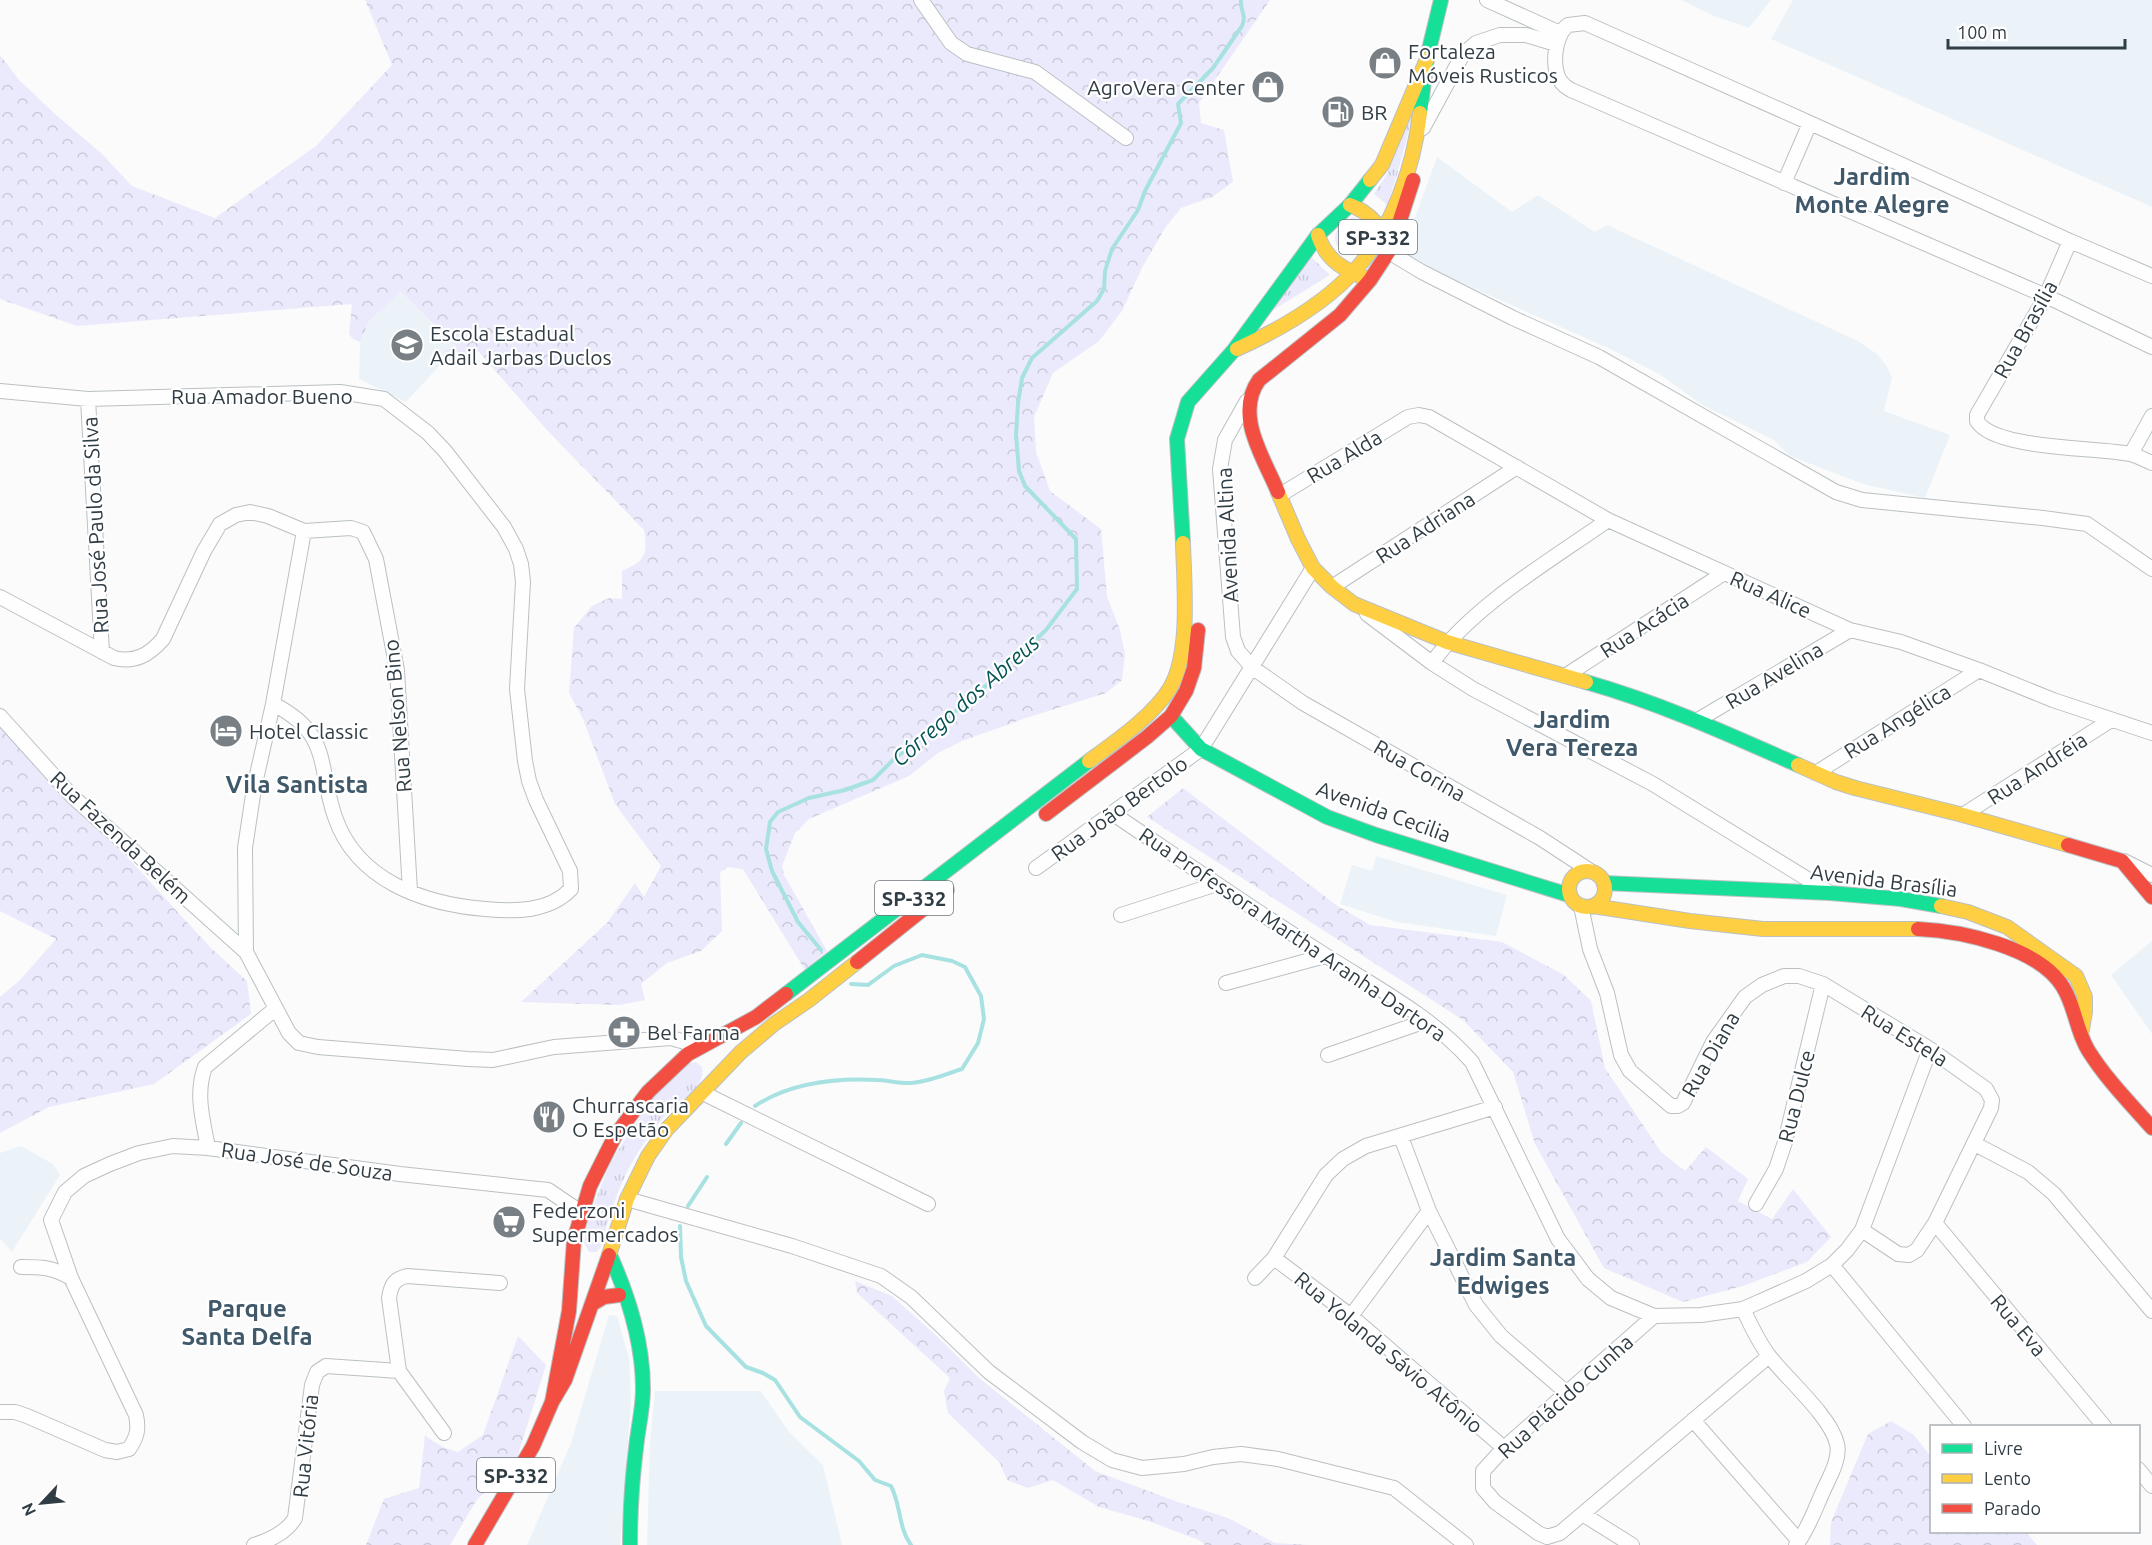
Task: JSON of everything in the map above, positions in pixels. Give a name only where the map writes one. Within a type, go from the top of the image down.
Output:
[{"type":"main road","name":"SP-332","points":[[1234,350],[1249,344],[1327,297],[1368,255],[1383,230],[1393,211],[1416,140],[1427,59],[1441,0]]},
{"type":"main road","name":"SP-332","points":[[552,1402],[568,1320],[574,1241],[582,1213],[595,1175],[607,1150],[625,1121],[659,1078],[706,1055],[1116,742],[1164,698],[1177,672],[1185,627],[1177,439],[1188,402],[1234,350],[1318,235],[1350,205],[1382,165],[1427,59]]},
{"type":"main road","points":[[1416,140],[1415,172],[1391,248],[1370,280],[1340,315],[1259,380],[1247,401],[1247,414],[1251,427],[1313,568],[1354,604],[1447,642],[1621,692],[1698,720],[1855,788],[1964,815],[2122,861],[2152,897]]},
{"type":"main road","points":[[1350,205],[1369,213],[1383,230],[1391,248]]},
{"type":"main road","points":[[1318,235],[1326,254],[1337,265],[1370,280]]},
{"type":"main road","name":"SP-332","points":[[1038,820],[1147,737],[1171,716],[1186,691],[1194,668],[1198,644],[1193,566],[1182,523]]},
{"type":"main road","name":"Avenida Cecilia","points":[[1171,716],[1202,749],[1327,817],[1376,835],[1569,895]]},
{"type":"main road","points":[[1589,870],[1601,877],[1604,883],[1602,899],[1587,906],[1576,904],[1569,895],[1568,889],[1576,873],[1589,870]]},
{"type":"main road","name":"SP-332","points":[[475,1545],[532,1446],[565,1380],[602,1278],[593,1258],[627,1199],[648,1156],[667,1129],[741,1052],[960,880]]},
{"type":"main road","name":"Avenida Brasília","points":[[1604,883],[1830,893],[1901,899],[1968,912],[2007,927],[2076,976],[2084,986],[2087,998],[2081,1037]]},
{"type":"main road","name":"Avenida Brasília","points":[[1587,906],[1707,924],[1788,930],[1891,927],[1949,931],[1979,937],[2007,947],[2032,960],[2058,980]]},
{"type":"main road","points":[[2065,966],[2058,980],[2081,1037],[2094,1059],[2152,1128]]},
{"type":"main road","points":[[706,1055],[714,1067],[715,1080]]},
{"type":"main road","points":[[574,1241],[623,1283],[640,1351],[643,1390],[630,1503],[630,1545]]},
{"type":"main road","points":[[593,1258],[602,1278],[620,1295],[632,1312]]},
{"type":"main road","points":[[592,1304],[604,1297],[620,1295]]},
{"type":"street","points":[[921,0],[951,43],[967,54],[1035,72],[1126,138]]},
{"type":"street","points":[[1487,0],[1558,39]]},
{"type":"street","points":[[2152,276],[1585,23],[1568,25],[1558,39],[1557,73],[1563,84],[1571,90],[2046,296],[2152,347]]},
{"type":"street","points":[[1416,140],[1463,54],[1476,43],[1500,35],[1558,39]]},
{"type":"street","points":[[1785,183],[1810,123]]},
{"type":"street","name":"Rua Brasília","points":[[2070,241],[2046,296],[1977,415],[1977,422],[1987,432],[2019,442],[2132,454]]},
{"type":"street","points":[[1391,248],[1397,257],[1422,272],[1513,318],[1599,357],[1836,492],[1862,500],[2087,524],[2152,569]]},
{"type":"street","name":"Rua Amador Bueno","points":[[0,391],[88,399],[340,392],[384,399],[409,417],[434,439],[504,527],[516,549],[523,582],[517,689],[525,761],[536,800],[570,871],[571,889],[552,904],[533,909],[502,911],[470,908],[410,891],[384,880],[362,862],[345,840],[336,818],[325,768],[308,728],[292,714],[273,704]]},
{"type":"street","name":"Rua José Paulo da Silva","points":[[88,399],[102,652]]},
{"type":"street","name":"Avenida Altina","points":[[1247,401],[1225,440],[1220,469],[1233,637],[1238,651],[1252,668]]},
{"type":"street","name":"Rua Alice","points":[[1408,417],[1419,415],[1429,417],[1608,520],[1850,630],[1900,642],[2152,733]]},
{"type":"street","points":[[2152,416],[2132,454],[2152,463]]},
{"type":"street","name":"Rua Alda","points":[[1280,495],[1408,417]]},
{"type":"street","name":"Rua Adriana","points":[[1332,587],[1517,467]]},
{"type":"street","points":[[0,597],[102,652],[125,660],[135,660],[155,648],[163,639],[204,551],[220,524],[236,515],[250,512],[268,516],[304,531],[273,704],[254,788],[245,848],[246,952],[289,1033],[299,1043],[343,1050],[493,1060],[554,1047],[671,1038],[685,1042],[706,1055]]},
{"type":"street","points":[[1432,663],[1447,642],[1502,595],[1608,520]]},
{"type":"street","name":"Rua Nelson Bino","points":[[304,531],[358,529],[363,532],[375,559],[397,670],[410,891]]},
{"type":"street","points":[[1202,749],[1313,568]]},
{"type":"street","name":"Rua Acácia","points":[[1564,676],[1724,573]]},
{"type":"street","points":[[1354,604],[1432,663],[1473,689],[1653,784],[1830,893]]},
{"type":"street","name":"Rua Avelina","points":[[1698,720],[1850,630]]},
{"type":"street","name":"Rua Corina","points":[[1252,668],[1303,703],[1540,838],[1589,870]]},
{"type":"street","name":"Rua Angélica","points":[[1816,773],[1979,670]]},
{"type":"street","name":"Rua Fazenda Belém","points":[[0,716],[72,796],[246,952]]},
{"type":"street","name":"Rua Andréia","points":[[1964,815],[2111,720]]},
{"type":"street","name":"Rua João Bertolo","points":[[1036,868],[1202,749]]},
{"type":"street","name":"Rua Professora Martha Aranha Dartora","points":[[1112,813],[1325,956],[1426,1020],[1454,1042],[1472,1062],[1558,1239],[1588,1279],[1611,1298],[1654,1316],[1701,1315],[1743,1309],[1797,1285],[1832,1265],[1862,1230],[1930,1049]]},
{"type":"street","points":[[2122,861],[2152,875]]},
{"type":"street","points":[[1121,915],[1217,884]]},
{"type":"street","name":"Rua Diana","points":[[1587,906],[1590,949],[1607,993],[1621,1055],[1630,1071],[1671,1106],[1683,1103],[1713,1042],[1745,997],[1762,985],[1785,976],[1799,976],[1823,984]]},
{"type":"street","points":[[1226,983],[1325,956]]},
{"type":"street","name":"Rua Estela","points":[[1823,984],[1930,1049],[1986,1089],[1992,1100],[1991,1108],[1975,1143]]},
{"type":"street","name":"Rua Dulce","points":[[1756,1204],[1776,1169],[1785,1142],[1823,984]]},
{"type":"street","points":[[208,1148],[199,1098],[205,1067],[275,1009]]},
{"type":"street","points":[[1328,1055],[1426,1020]]},
{"type":"street","points":[[703,1093],[928,1204]]},
{"type":"street","points":[[1255,1278],[1274,1258],[1326,1175],[1343,1160],[1366,1146],[1495,1107]]},
{"type":"street","points":[[1401,1137],[1429,1211],[1476,1305],[1502,1336],[1567,1393]]},
{"type":"street","points":[[1862,1230],[1898,1254],[1909,1255],[1917,1250],[1935,1223],[1975,1143],[2028,1172],[2054,1194],[2152,1311]]},
{"type":"street","name":"Rua José de Souza","points":[[71,1278],[51,1220],[65,1192],[84,1176],[110,1164],[139,1153],[165,1148],[208,1148],[399,1174],[548,1190],[582,1213]]},
{"type":"street","points":[[627,1199],[792,1246],[881,1276],[911,1297],[990,1372],[1082,1442],[1112,1460],[1142,1468],[1184,1464],[1213,1457],[1241,1454],[1289,1462],[1395,1488],[1466,1545]]},
{"type":"street","points":[[1351,1316],[1429,1211]]},
{"type":"street","name":"Rua Eva","points":[[1935,1223],[2103,1425]]},
{"type":"street","name":"Rua Yolanda Sávio Atônio","points":[[1274,1258],[1351,1316],[1504,1448]]},
{"type":"street","points":[[1832,1265],[1963,1425]]},
{"type":"street","points":[[0,1412],[15,1412],[27,1416],[105,1450],[117,1452],[129,1449],[139,1428],[136,1415],[71,1278],[57,1269],[21,1267]]},
{"type":"street","points":[[444,1433],[399,1371],[389,1298],[390,1287],[395,1281],[407,1276],[500,1283]]},
{"type":"street","points":[[1694,1420],[1797,1543],[1833,1468],[1837,1455],[1837,1444],[1830,1426],[1769,1356],[1743,1309]]},
{"type":"street","name":"Rua Plácido Cunha","points":[[1584,1515],[1560,1533],[1547,1537],[1495,1502],[1484,1488],[1483,1471],[1504,1448],[1654,1316]]},
{"type":"street","points":[[1632,1545],[1584,1515],[1769,1356]]},
{"type":"street","name":"Rua Vitória","points":[[254,1545],[274,1538],[296,1518],[312,1385],[317,1372],[326,1366],[399,1371]]},
{"type":"street","points":[[2140,1470],[2152,1486]]},
{"type":"shaded area","points":[[1681,0],[1771,0],[1749,28],[1714,16]]},
{"type":"shaded area","points":[[1793,0],[2152,0],[2152,207],[1771,39]]},
{"type":"shaded area","points":[[1437,157],[1512,212],[1538,195],[1595,232],[1607,225],[1860,342],[1877,354],[1886,365],[1892,378],[1884,411],[1950,435],[1925,498],[1863,484],[1790,456],[1774,440],[1704,406],[1659,374],[1608,348],[1401,256]]},
{"type":"shaded area","name":"Escola Estadual Adail Jarbas Duclos","points":[[401,292],[456,348],[406,402],[359,379],[360,342],[369,321]]},
{"type":"shaded area","points":[[1376,856],[1507,895],[1496,936],[1396,922],[1340,904],[1352,865],[1372,871]]},
{"type":"shaded area","points":[[2152,941],[2152,1034],[2111,975]]},
{"type":"shaded area","points":[[21,1146],[53,1164],[60,1175],[12,1252],[0,1239],[0,1153]]},
{"type":"shaded area","points":[[609,1315],[617,1316],[629,1358],[631,1401],[620,1545],[527,1545],[571,1443]]},
{"type":"shaded area","points":[[655,1391],[761,1391],[789,1432],[823,1465],[842,1545],[647,1545],[650,1443]]},
{"type":"green space","points":[[365,0],[1270,0],[1199,103],[1201,123],[1224,130],[1233,182],[1212,197],[1181,208],[1165,228],[1143,266],[1122,311],[1099,341],[1053,373],[1034,417],[1036,452],[1050,491],[1101,529],[1107,597],[1120,630],[1125,654],[1122,680],[1106,693],[962,741],[938,753],[909,776],[809,819],[795,833],[782,866],[784,875],[827,951],[805,970],[743,869],[728,867],[720,872],[722,931],[701,951],[667,963],[641,984],[645,1000],[620,1005],[521,1002],[607,923],[635,883],[644,897],[661,866],[615,804],[583,719],[569,693],[574,628],[592,606],[609,598],[622,599],[622,571],[636,564],[643,556],[645,539],[644,530],[546,429],[479,352],[469,352],[459,362],[448,361],[444,355],[446,350],[456,347],[401,292],[369,321],[360,342],[349,334],[352,304],[77,326],[0,299],[0,55],[19,80],[101,153],[132,186],[215,218],[316,146],[392,65]]},
{"type":"green space","points":[[1415,107],[1387,205],[1374,194],[1388,172]]},
{"type":"green space","points":[[1353,217],[1365,222],[1369,230],[1356,247],[1342,249],[1335,241],[1336,232],[1344,222]]},
{"type":"green space","points":[[1311,257],[1330,275],[1273,310]]},
{"type":"green space","points":[[0,719],[210,947],[247,981],[251,1014],[154,1084],[49,1107],[0,1133],[0,997],[20,980],[56,939],[0,911]]},
{"type":"green space","points":[[1183,788],[1336,905],[1370,925],[1502,942],[1564,975],[1591,1001],[1605,1068],[1661,1152],[1685,1171],[1706,1147],[1748,1179],[1738,1201],[1772,1219],[1793,1189],[1831,1237],[1807,1262],[1743,1286],[1683,1302],[1604,1268],[1535,1144],[1513,1072],[1463,1020],[1147,817]]},
{"type":"green space","points":[[696,1062],[702,1067],[700,1082],[662,1119],[640,1150],[617,1195],[601,1247],[596,1252],[589,1252],[584,1243],[587,1222],[610,1163],[650,1101],[688,1064]]},
{"type":"green space","points":[[855,1281],[892,1296],[978,1377],[1095,1471],[1228,1518],[1275,1543],[1310,1545],[1205,1545],[1199,1540],[1148,1521],[1099,1507],[1053,1480],[1028,1488],[1007,1480],[1000,1463],[948,1413],[944,1391],[950,1378],[857,1293]]},
{"type":"green space","points":[[518,1336],[546,1365],[517,1458],[476,1501],[450,1545],[366,1545],[384,1499],[419,1488],[425,1436],[443,1447],[458,1452],[483,1435]]},
{"type":"green space","points":[[1891,1421],[1914,1435],[1930,1456],[1930,1533],[2027,1533],[2037,1545],[1830,1545],[1831,1522],[1868,1434]]},
{"type":"waterway","name":"Córrego dos Abreus","points":[[821,950],[798,922],[772,871],[766,849],[770,822],[778,812],[809,798],[845,790],[873,780],[894,759],[974,697],[1046,630],[1077,589],[1076,539],[1025,486],[1019,471],[1016,435],[1022,378],[1032,358],[1097,301],[1104,289],[1105,271],[1112,249],[1138,210],[1145,191],[1181,123],[1178,104],[1213,68],[1242,26],[1244,19],[1241,0]]},
{"type":"waterway","name":"Córrego dos Abreus","points":[[755,1106],[783,1092],[828,1081],[880,1080],[915,1083],[929,1080],[962,1069],[978,1043],[984,1019],[981,996],[965,967],[952,961],[922,955],[894,966],[868,985],[851,984]]},
{"type":"waterway","name":"Córrego dos Abreus","points":[[726,1144],[741,1123]]},
{"type":"waterway","name":"Córrego dos Abreus","points":[[688,1206],[707,1177]]},
{"type":"waterway","name":"Córrego dos Abreus","points":[[680,1226],[681,1257],[686,1281],[706,1326],[746,1367],[775,1380],[800,1417],[859,1461],[875,1480],[891,1486],[904,1531],[911,1545]]},
{"type":"traffic: fast","points":[[1420,113],[1427,58],[1441,0]]},
{"type":"traffic: fast","points":[[1183,543],[1177,439],[1188,402],[1234,350],[1318,235],[1350,205],[1370,180]]},
{"type":"traffic: fast","points":[[1586,682],[1667,709],[1798,765]]},
{"type":"traffic: fast","points":[[1171,716],[1201,749],[1327,817],[1376,835],[1569,895]]},
{"type":"traffic: fast","points":[[786,994],[1089,761]]},
{"type":"traffic: fast","points":[[1604,883],[1830,893],[1901,899],[1941,906]]},
{"type":"traffic: fast","points":[[610,1255],[634,1320],[641,1354],[643,1396],[633,1472],[630,1545]]},
{"type":"traffic: slow","points":[[1370,180],[1382,165],[1427,59]]},
{"type":"traffic: slow","points":[[1237,349],[1270,333],[1317,304],[1344,281],[1370,252],[1400,195],[1413,154],[1420,113]]},
{"type":"traffic: slow","points":[[1350,205],[1364,212],[1375,222],[1391,248]]},
{"type":"traffic: slow","points":[[1318,235],[1326,252],[1338,264],[1370,280]]},
{"type":"traffic: slow","points":[[1278,492],[1313,568],[1354,604],[1447,642],[1586,682]]},
{"type":"traffic: slow","points":[[1089,761],[1154,708],[1170,688],[1177,673],[1184,637],[1185,617],[1183,543]]},
{"type":"traffic: slow","points":[[1798,765],[1855,788],[1963,815],[2068,845]]},
{"type":"traffic: slow","points":[[1587,871],[1600,876],[1605,889],[1600,902],[1587,907],[1574,902],[1569,889],[1574,876],[1587,871]]},
{"type":"traffic: slow","points":[[1593,906],[1690,921],[1763,929],[1918,929]]},
{"type":"traffic: slow","points":[[1941,906],[1968,912],[2007,927],[2076,976],[2085,997],[2081,1035]]},
{"type":"traffic: slow","points":[[609,1255],[627,1199],[648,1156],[667,1129],[741,1052],[774,1024],[857,962]]},
{"type":"traffic: jam","points":[[1278,492],[1259,451],[1250,422],[1249,407],[1252,393],[1259,380],[1340,315],[1370,280],[1391,248],[1413,180]]},
{"type":"traffic: jam","points":[[1046,814],[1171,716],[1186,691],[1194,668],[1198,630]]},
{"type":"traffic: jam","points":[[2068,845],[2122,861],[2152,897]]},
{"type":"traffic: jam","points":[[857,962],[947,890]]},
{"type":"traffic: jam","points":[[1918,929],[1955,933],[1998,944],[2036,961],[2052,973],[2067,994],[2081,1034],[2095,1061],[2152,1128]]},
{"type":"traffic: jam","points":[[552,1402],[569,1311],[574,1240],[590,1186],[615,1136],[648,1092],[688,1054],[756,1017],[786,994]]},
{"type":"traffic: jam","points":[[475,1545],[533,1446],[552,1402],[565,1380],[609,1255]]},
{"type":"traffic: jam","points":[[592,1304],[604,1297],[619,1295]]},
{"type":"place","name":"Fortaleza Móveis Rusticos","points":[[1385,63]]},
{"type":"place","name":"AgroVera Center","points":[[1268,87]]},
{"type":"place","name":"BR","points":[[1338,112]]},
{"type":"place","name":"Escola Estadual Adail Jarbas Duclos","points":[[407,345]]},
{"type":"place","name":"Hotel Classic","points":[[226,731]]},
{"type":"place","name":"Bel Farma","points":[[624,1032]]},
{"type":"place","name":"Churrascaria O Espetão","points":[[549,1117]]},
{"type":"place","name":"Federzoni Supermercados","points":[[509,1222]]},
{"type":"district","name":"Jardim Monte Alegre","points":[[1872,190]]},
{"type":"district","name":"Jardim Vera Tereza","points":[[1572,733]]},
{"type":"district","name":"Vila Santista","points":[[297,784]]},
{"type":"district","name":"Jardim Santa Edwiges","points":[[1503,1271]]},
{"type":"district","name":"Parque Santa Delfa","points":[[247,1322]]}]
